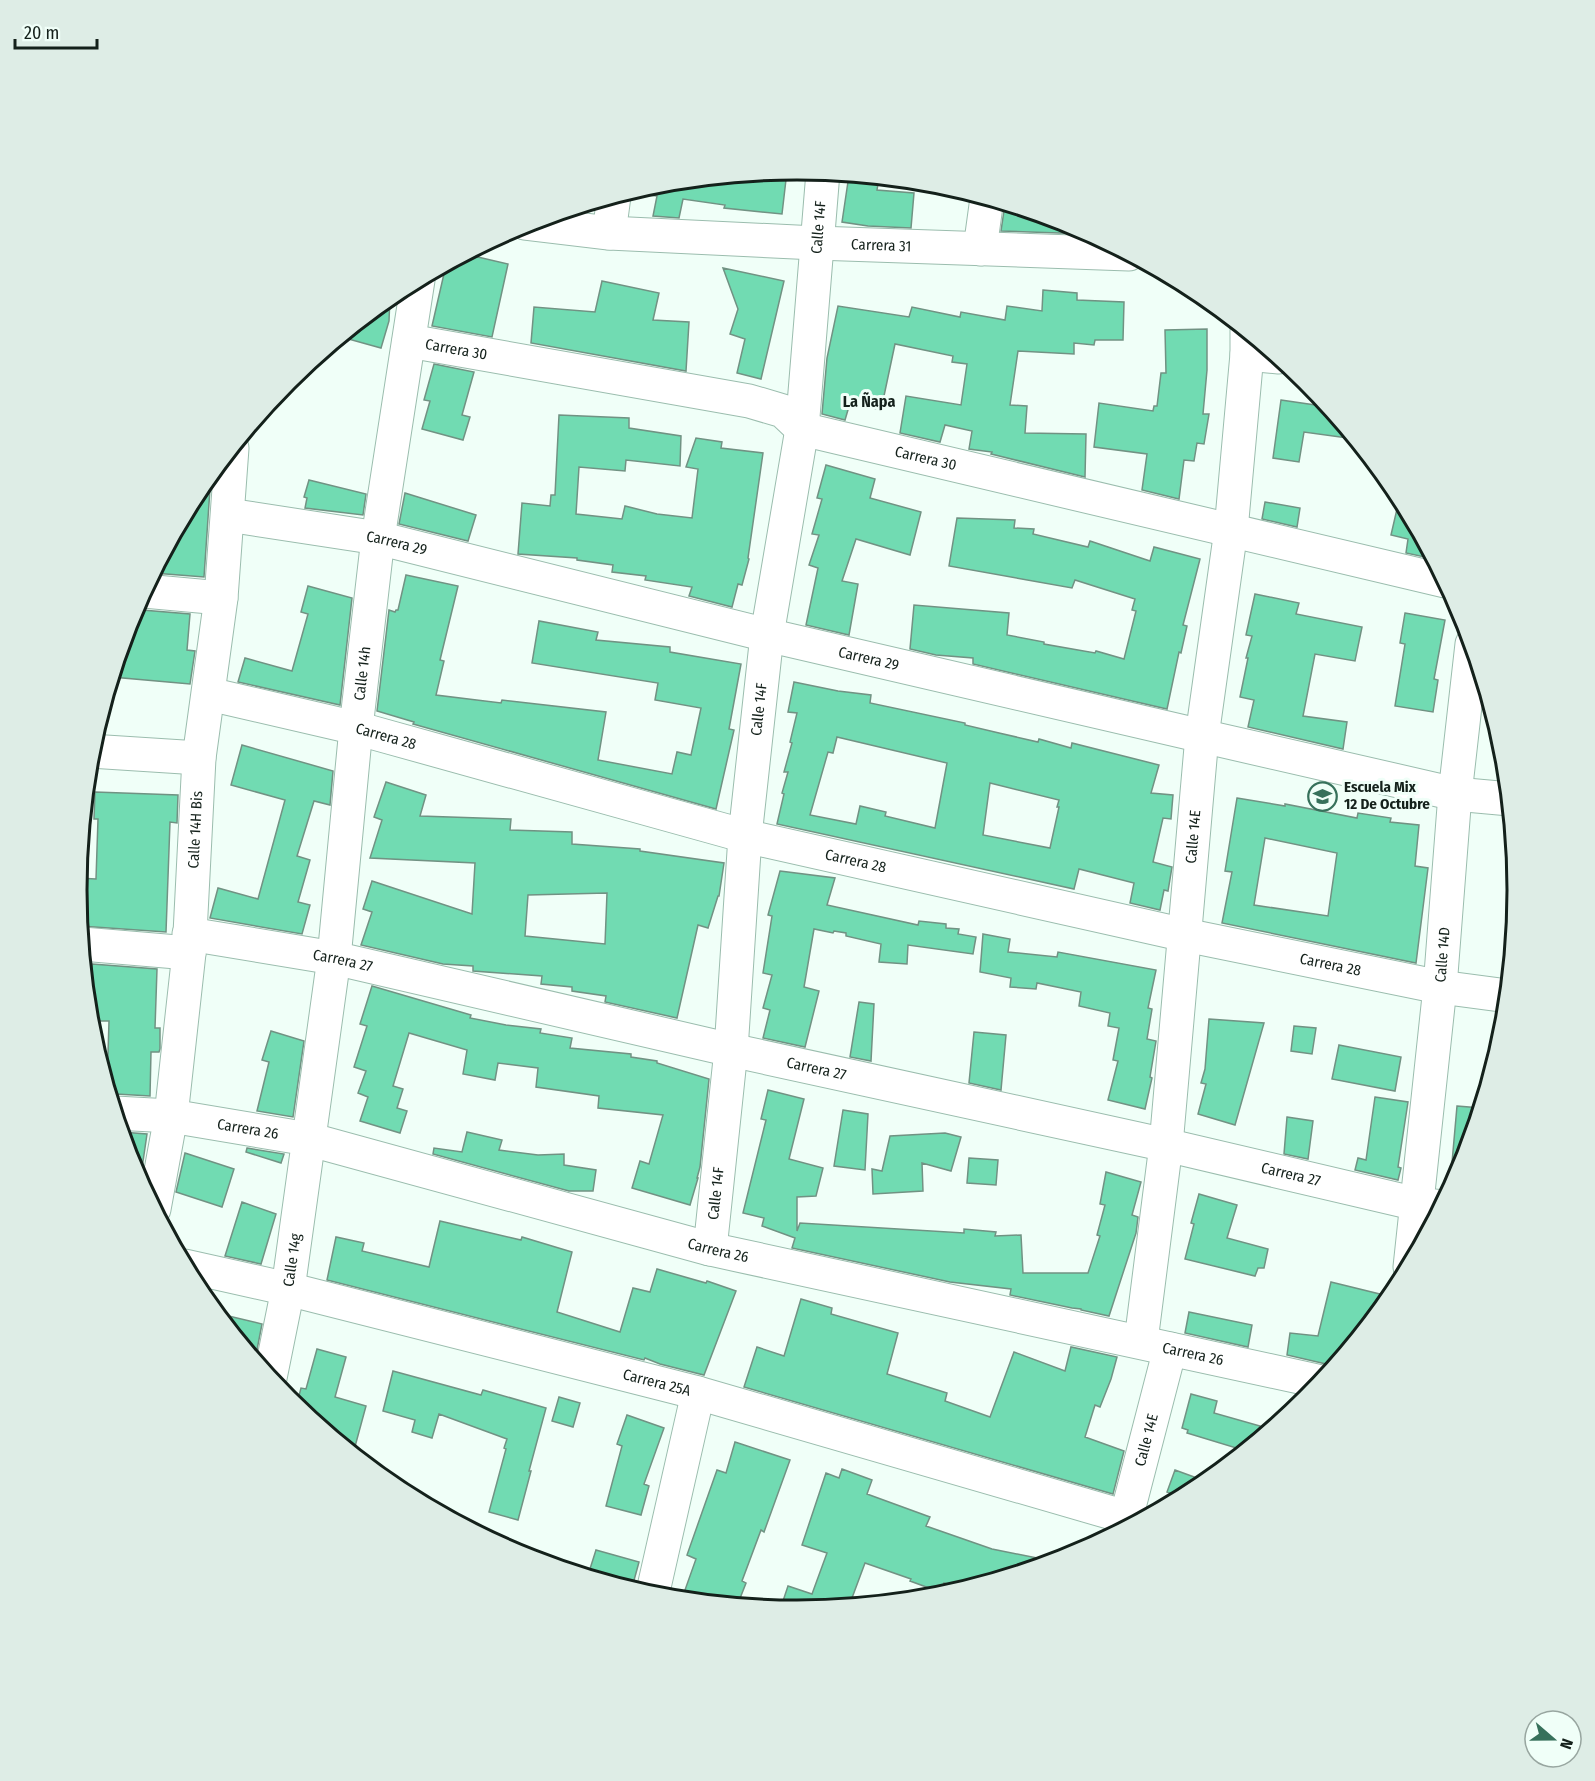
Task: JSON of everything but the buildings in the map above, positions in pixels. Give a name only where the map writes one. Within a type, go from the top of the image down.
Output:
[{"type":"street","name":"Calle 14F","points":[[710,1249],[731,1050],[745,836],[767,635],[801,429],[822,181]]},
{"type":"street","points":[[609,233],[613,204]]},
{"type":"street","points":[[980,249],[986,206]]},
{"type":"street","name":"Carrera 31","points":[[548,226],[609,233],[1113,253]]},
{"type":"street","name":"Calle 14h","points":[[308,1140],[334,958],[356,728],[378,538],[416,291]]},
{"type":"street","name":"Carrera 30","points":[[409,341],[749,401],[783,411],[801,429],[1436,579]]},
{"type":"street","name":"Calle 14E","points":[[1125,1521],[1155,1345],[1166,1145],[1202,736],[1258,349]]},
{"type":"street","name":"Calle 14H Bis","points":[[156,1197],[171,1116],[189,943],[199,758],[221,598],[231,462]]},
{"type":"street","name":"Carrera 29","points":[[228,515],[378,538],[767,635],[1202,736],[1455,794],[1502,798]]},
{"type":"street","points":[[153,592],[221,598]]},
{"type":"street","name":"Calle 14D","points":[[1423,1227],[1430,1206],[1440,987],[1455,794],[1471,664]]},
{"type":"street","name":"Carrera 28","points":[[209,694],[356,728],[745,836],[1185,935],[1440,987],[1500,995]]},
{"type":"street","points":[[101,752],[199,758]]},
{"type":"street","name":"Carrera 27","points":[[90,944],[189,943],[334,958],[731,1050],[1166,1145],[1430,1206]]},
{"type":"street","name":"Carrera 26","points":[[123,1113],[171,1116],[308,1140],[710,1249],[1312,1380]]},
{"type":"street","name":"Calle 14g","points":[[272,1368],[288,1289],[308,1140]]},
{"type":"street","name":"Carrera 25A","points":[[197,1269],[288,1289],[699,1393],[1123,1522]]},
{"type":"street","points":[[654,1586],[699,1393]]},
{"type":"place","name":"Escuela Mix 12 De Octubre","points":[[1323,796]]},
{"type":"district","name":"La Ñapa","points":[[869,401]]}]
